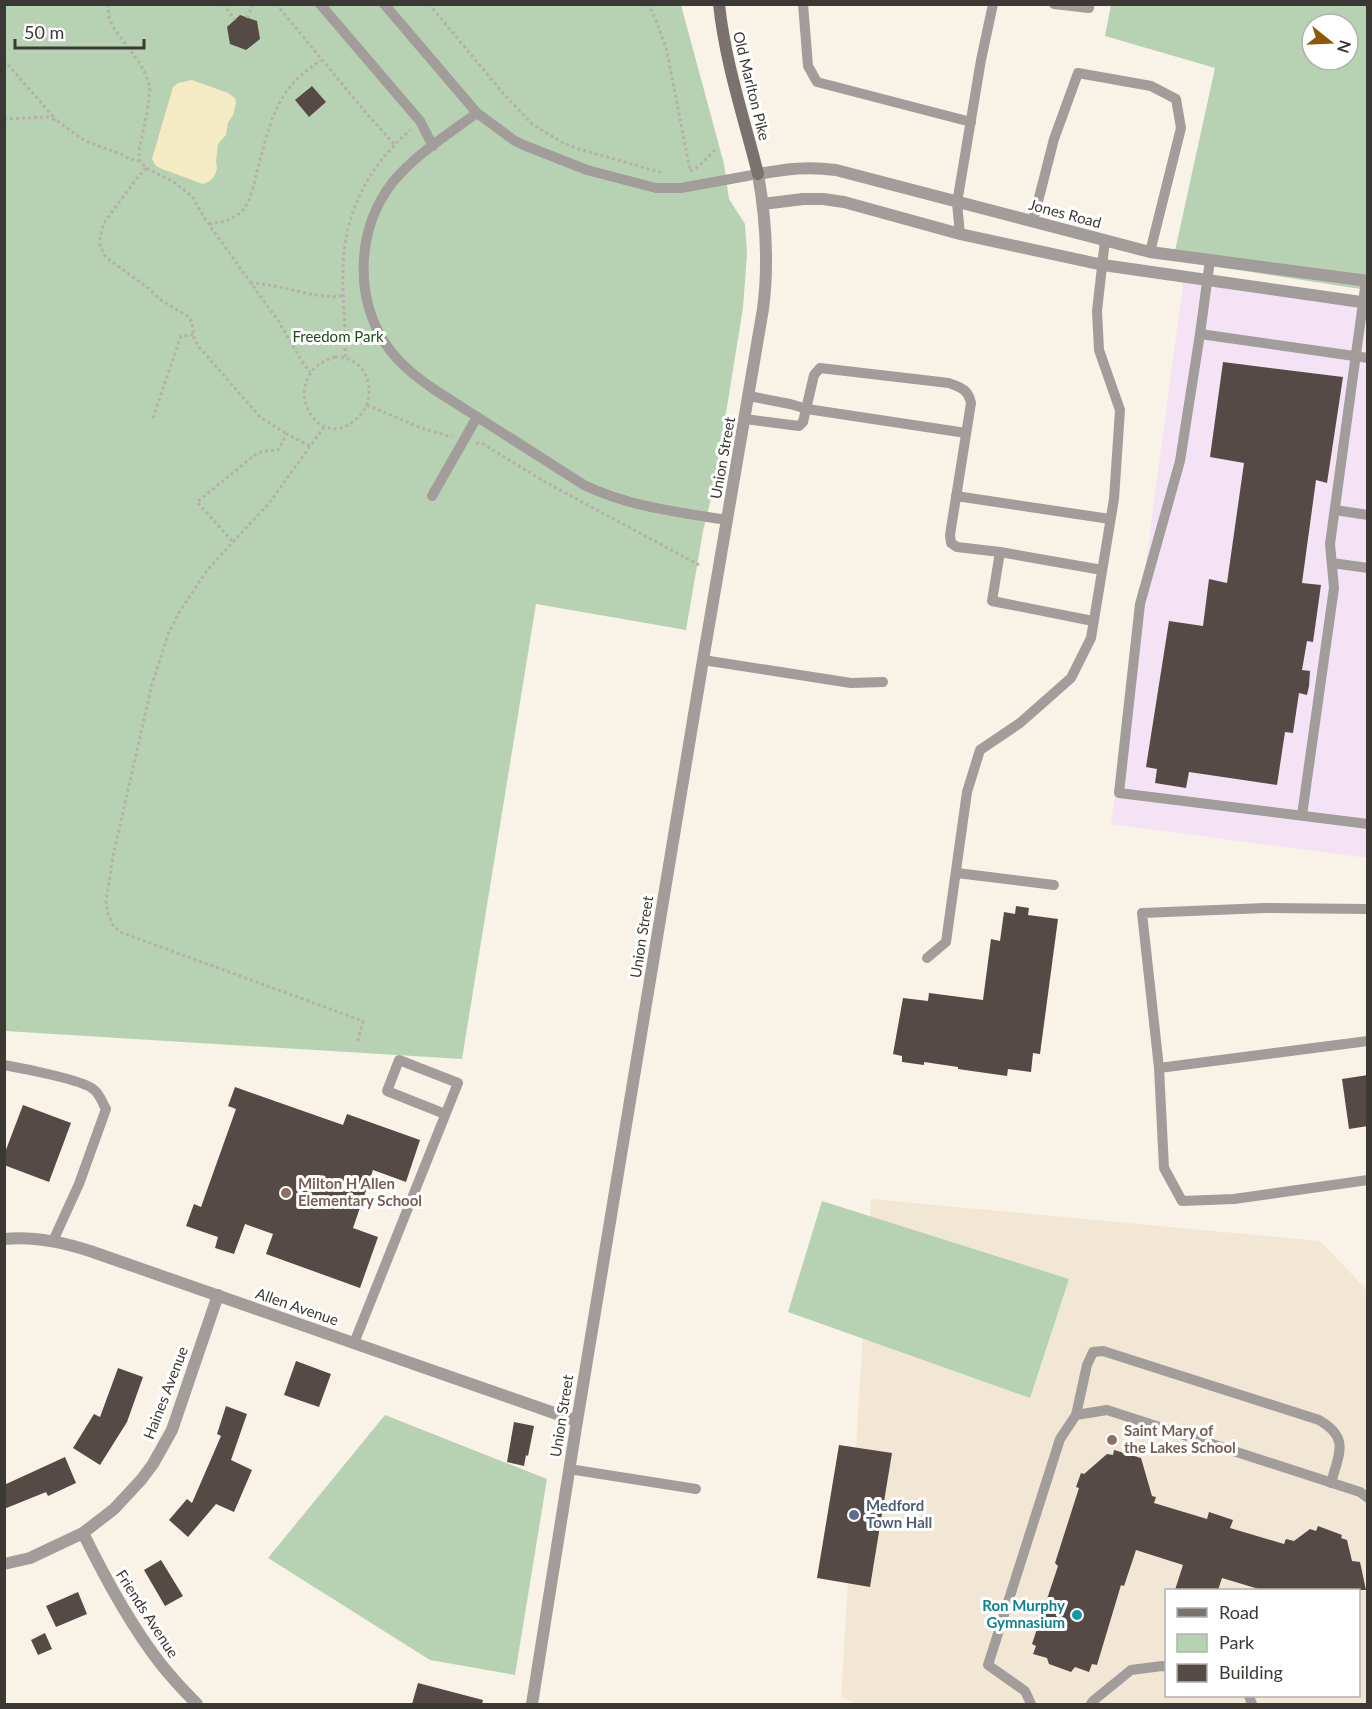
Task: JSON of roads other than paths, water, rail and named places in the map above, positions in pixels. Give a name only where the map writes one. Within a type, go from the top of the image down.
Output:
[{"type":"street","name":"Old Marlton Pike","points":[[719,4],[730,66],[758,174]]},
{"type":"street","name":"Jones Road","points":[[758,174],[799,167],[818,167],[859,175],[1150,252],[1367,281]]},
{"type":"street","name":"Union Street","points":[[532,1704],[766,284],[767,259],[763,204],[758,174]]},
{"type":"street","points":[[763,204],[803,199],[843,202],[960,234],[1103,265],[1365,303]]},
{"type":"street","name":"Allen Avenue","points":[[4,1239],[32,1239],[72,1245],[577,1420]]},
{"type":"street","name":"Haines Avenue","points":[[4,1564],[30,1558],[83,1533],[128,1495],[153,1464],[172,1430],[218,1295]]},
{"type":"street","name":"Friends Avenue","points":[[83,1533],[101,1569],[140,1635],[159,1662],[197,1704]]},
{"type":"lane","points":[[320,4],[420,121],[433,146]]},
{"type":"lane","points":[[384,4],[477,113],[515,141],[587,170],[656,188],[681,188],[758,174]]},
{"type":"lane","points":[[802,4],[808,66],[817,82],[971,122]]},
{"type":"lane","points":[[960,234],[957,202],[993,4]]},
{"type":"lane","points":[[1054,4],[1089,8],[1089,4]]},
{"type":"lane","points":[[1033,221],[1054,138],[1078,73],[1151,86],[1176,99],[1181,128],[1150,252]]},
{"type":"lane","points":[[477,113],[409,166],[393,182],[374,214],[363,252],[365,292],[377,330],[386,345],[414,375],[435,390],[558,469],[601,493],[644,506],[727,520]]},
{"type":"lane","points":[[927,958],[946,942],[967,792],[980,750],[1020,723],[1071,678],[1091,638],[1114,499],[1120,410],[1099,350],[1096,311],[1106,240]]},
{"type":"lane","points":[[1210,260],[1180,461],[1140,604],[1119,793],[1368,824]]},
{"type":"lane","points":[[1302,815],[1334,588],[1330,544],[1362,357],[1367,281]]},
{"type":"lane","points":[[1200,334],[1362,357]]},
{"type":"lane","points":[[745,419],[799,426],[803,422],[814,375],[819,368],[949,383],[963,389],[969,395],[971,403],[950,536],[951,543],[957,547],[1102,570]]},
{"type":"lane","points":[[749,396],[790,404],[807,410],[966,433]]},
{"type":"lane","points":[[432,496],[477,417]]},
{"type":"lane","points":[[956,496],[1110,519]]},
{"type":"lane","points":[[1335,510],[1368,515]]},
{"type":"lane","points":[[1000,552],[992,601],[1093,621]]},
{"type":"lane","points":[[1332,563],[1368,568]]},
{"type":"lane","points":[[703,660],[851,683],[883,682]]},
{"type":"lane","points":[[957,873],[1054,885]]},
{"type":"lane","points":[[1368,909],[1265,908],[1142,913],[1159,1068],[1164,1168],[1182,1201],[1234,1199],[1368,1180]]},
{"type":"lane","points":[[1159,1068],[1368,1041]]},
{"type":"lane","points":[[354,1343],[458,1083],[399,1060],[387,1091],[445,1114]]},
{"type":"lane","points":[[4,1065],[50,1074],[91,1087],[100,1096],[105,1109],[80,1184],[52,1241]]},
{"type":"lane","points":[[1031,1704],[1025,1691],[988,1665],[1060,1438],[1076,1415],[1087,1365],[1093,1352],[1103,1351],[1319,1420],[1331,1427],[1338,1436],[1340,1446],[1331,1483]]},
{"type":"lane","points":[[1076,1415],[1107,1410],[1360,1492],[1368,1497]]},
{"type":"lane","points":[[569,1469],[696,1489]]},
{"type":"lane","points":[[1091,1704],[1131,1670],[1165,1667]]},
{"type":"place","name":"Milton H Allen Elementary School","points":[[286,1193]]},
{"type":"place","name":"Saint Mary of the Lakes School","points":[[1112,1440]]},
{"type":"place","name":"Medford Town Hall","points":[[854,1515]]},
{"type":"place","name":"Ron Murphy Gymnasium","points":[[1077,1615]]},
{"type":"park label","name":"Freedom Park","points":[[338,337]]}]
